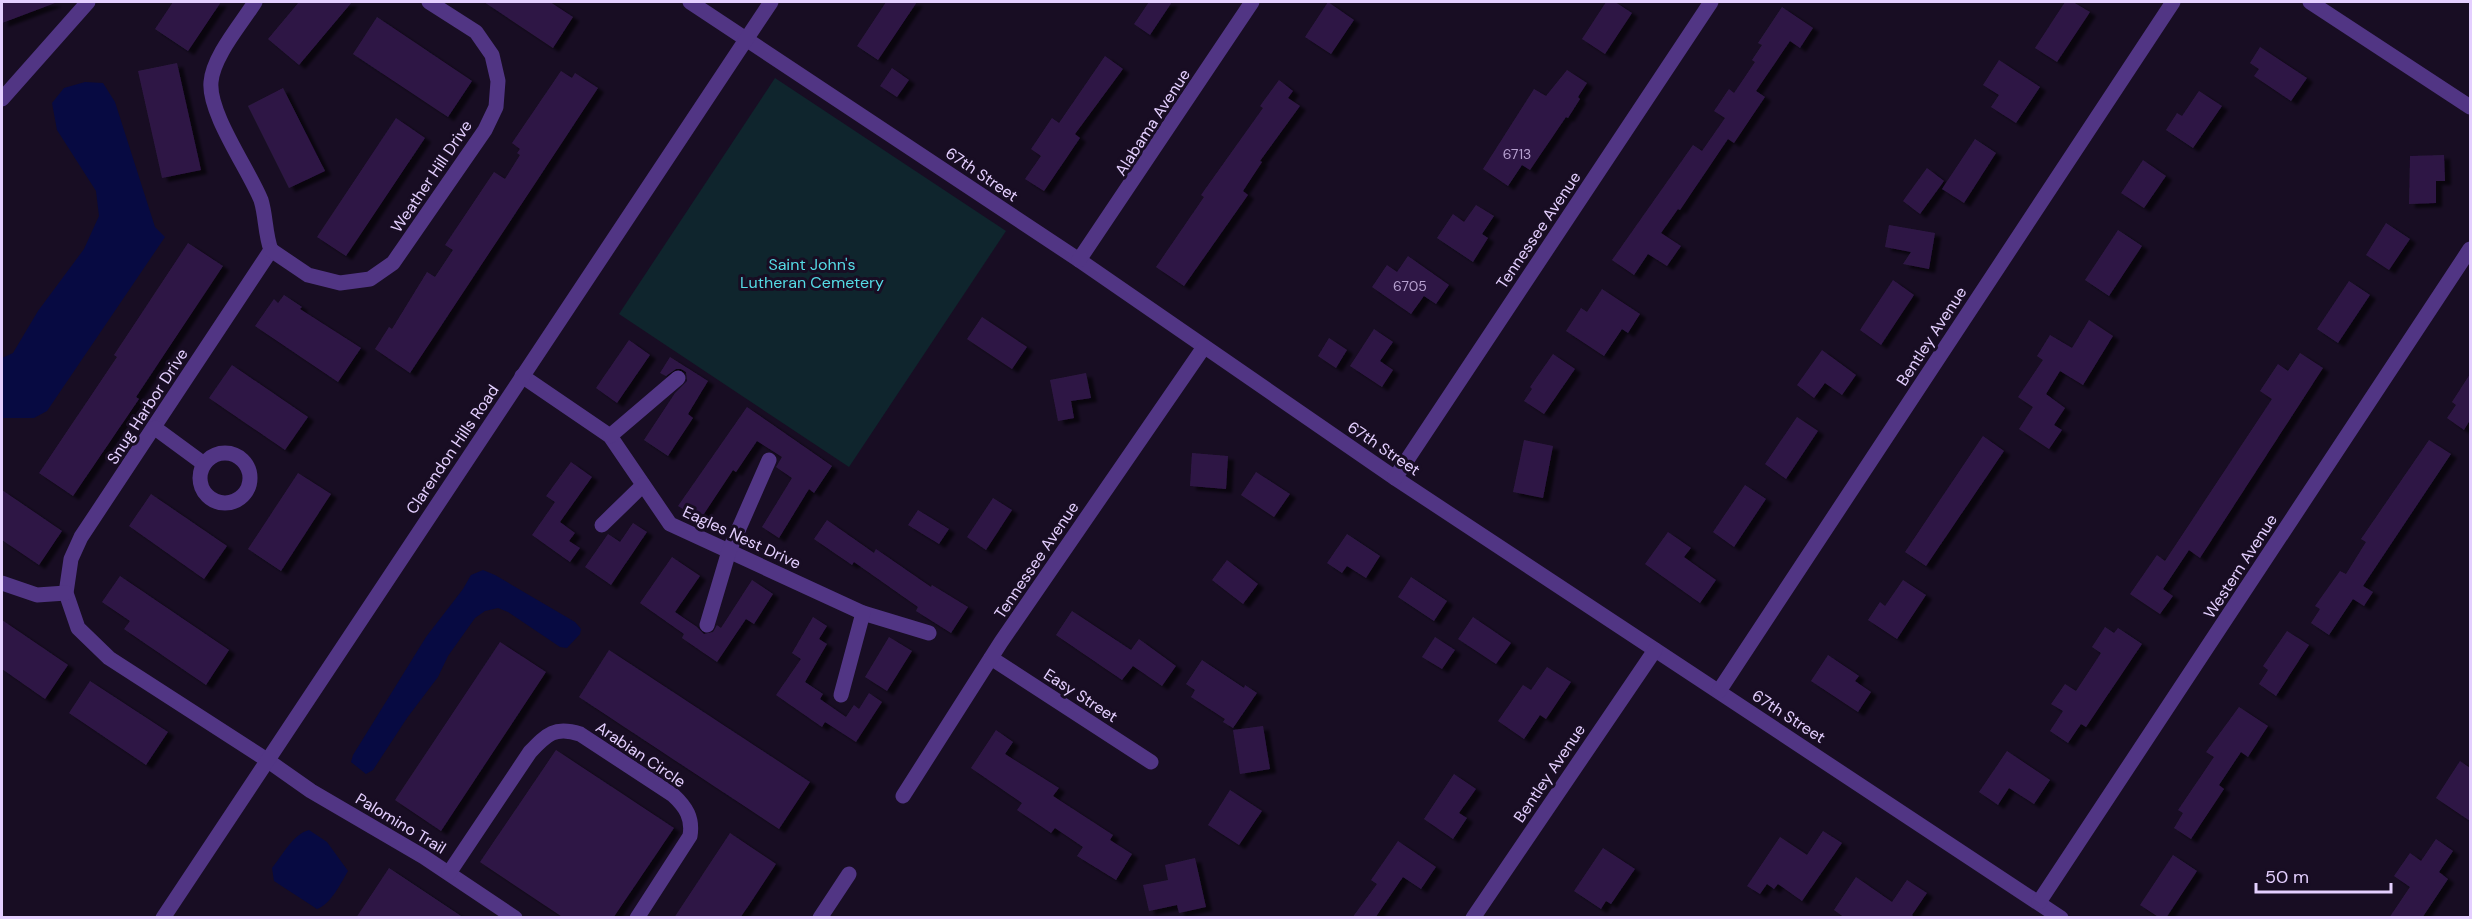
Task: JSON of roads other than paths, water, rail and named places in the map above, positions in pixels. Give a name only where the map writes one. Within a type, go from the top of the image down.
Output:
[{"type":"street","points":[[2,99],[88,2]]},
{"type":"street","points":[[255,2],[219,58],[211,82],[213,98],[226,132],[261,202],[265,234],[271,250]]},
{"type":"street","name":"Weather Hill Drive","points":[[271,250],[308,275],[340,283],[370,279],[393,263],[485,130],[496,107],[498,81],[492,55],[476,32],[429,2]]},
{"type":"street","name":"67th Street","points":[[690,2],[1079,260],[1395,478],[2061,918]]},
{"type":"street","name":"Clarendon Hills Road","points":[[163,918],[771,2]]},
{"type":"street","name":"Alabama Avenue","points":[[1079,260],[1252,2]]},
{"type":"street","name":"Tennessee Avenue","points":[[1395,478],[1711,2]]},
{"type":"street","name":"Bentley Avenue","points":[[1719,691],[2173,2]]},
{"type":"street","points":[[2310,2],[2470,107]]},
{"type":"street","name":"Western Avenue","points":[[2039,903],[2470,249]]},
{"type":"street","name":"Snug Harbor Drive","points":[[267,759],[109,658],[78,628],[66,593],[71,559],[81,537],[271,250]]},
{"type":"street","name":"Tennessee Avenue","points":[[903,796],[991,658],[1204,347]]},
{"type":"street","name":"Eagles Nest Drive","points":[[522,376],[610,436],[670,524],[863,613],[929,633]]},
{"type":"street","points":[[610,436],[678,378]]},
{"type":"street","points":[[155,428],[204,464]]},
{"type":"street","points":[[707,626],[729,551],[769,460]]},
{"type":"street","points":[[602,525],[643,485]]},
{"type":"street","points":[[2,583],[36,595],[66,593]]},
{"type":"street","points":[[841,695],[863,613]]},
{"type":"street","name":"Bentley Avenue","points":[[1473,918],[1656,650]]},
{"type":"street","name":"Easy Street","points":[[991,658],[1151,762]]},
{"type":"street","name":"Arabian Circle","points":[[449,873],[530,752],[543,738],[555,731],[566,730],[580,734],[673,795],[690,816],[692,827],[690,836],[637,918]]},
{"type":"street","name":"Palomino Trail","points":[[267,759],[311,791],[449,873],[515,918]]},
{"type":"street","points":[[820,918],[849,874]]},
{"type":"park label","name":"Saint John's Lutheran Cemetery","points":[[812,273]]}]
